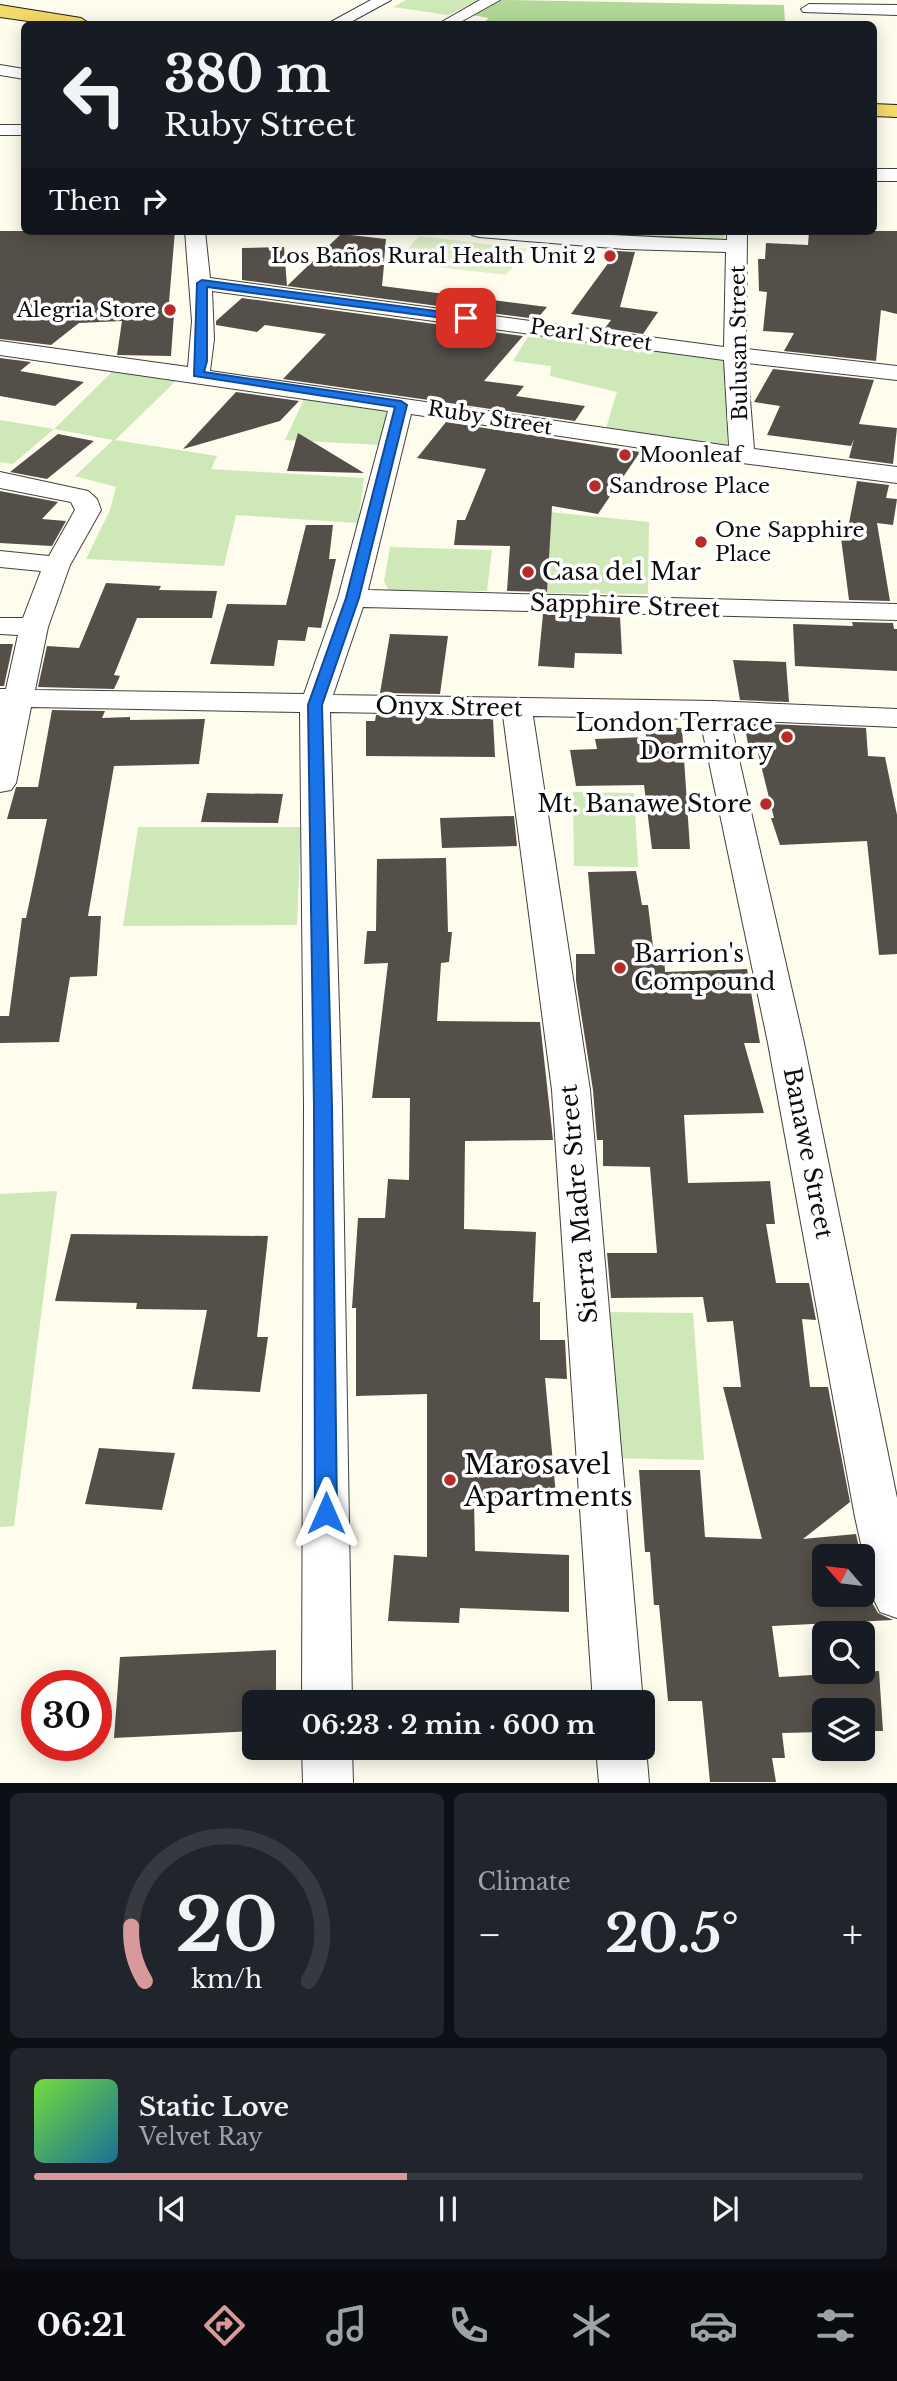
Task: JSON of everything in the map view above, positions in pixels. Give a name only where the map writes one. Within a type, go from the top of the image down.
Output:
[{"type":"main road","points":[[0,11],[62,21]]},
{"type":"main road","points":[[877,110],[897,111]]},
{"type":"street","points":[[341,21],[383,0]]},
{"type":"street","points":[[452,21],[492,0]]},
{"type":"street","points":[[809,9],[871,5],[897,10]]},
{"type":"street","points":[[0,70],[21,74]]},
{"type":"street","points":[[1,134],[21,131]]},
{"type":"street","points":[[877,175],[897,175]]},
{"type":"street","points":[[196,235],[202,283],[201,361],[198,374]]},
{"type":"street","points":[[528,235],[625,243],[738,239]]},
{"type":"street","name":"Bulusan Street","points":[[738,239],[735,355],[742,456]]},
{"type":"street","name":"Pearl Street","points":[[202,283],[735,355],[897,373]]},
{"type":"street","name":"Ruby Street","points":[[0,348],[198,374],[742,456],[897,475]]},
{"type":"street","points":[[327,1690],[323,1134],[315,705],[352,598],[401,405]]},
{"type":"street","points":[[0,480],[56,490],[84,499],[88,510],[57,565],[8,699],[0,783]]},
{"type":"street","points":[[0,559],[57,565]]},
{"type":"street","name":"Sapphire Street","points":[[352,598],[897,612]]},
{"type":"street","points":[[0,626],[34,627]]},
{"type":"street","name":"Onyx Street","points":[[8,699],[713,710],[897,718]]},
{"type":"street","name":"Sierra Madre Street","points":[[517,708],[571,1090],[617,1690]]},
{"type":"street","name":"Banawe Street","points":[[713,710],[789,1057],[878,1517],[897,1598]]},
{"type":"street","points":[[327,1760],[328,1783]]},
{"type":"street","points":[[622,1760],[624,1783]]},
{"type":"green space","points":[[406,0],[479,0],[448,15],[393,7]]},
{"type":"green space","points":[[502,0],[784,5],[785,21],[486,21],[489,18],[472,15]]},
{"type":"green space","points":[[619,235],[725,235],[724,240]]},
{"type":"green space","points":[[419,236],[527,249],[506,275],[396,262]]},
{"type":"green space","points":[[529,335],[729,358],[727,445],[606,428],[617,392],[550,376],[551,366],[513,361]]},
{"type":"green space","points":[[114,370],[178,379],[115,440],[217,456],[211,469],[364,478],[358,523],[236,515],[224,566],[86,559],[110,510],[116,487],[75,476],[113,440],[54,429]]},
{"type":"green space","points":[[306,395],[376,407],[386,412],[388,420],[381,445],[285,440]]},
{"type":"green space","points":[[0,420],[54,429],[13,464],[0,462]]},
{"type":"green space","points":[[550,512],[649,522],[648,594],[547,593]]},
{"type":"green space","points":[[390,547],[492,550],[487,591],[389,590],[384,582]]},
{"type":"green space","points":[[573,792],[634,793],[638,867],[574,866]]},
{"type":"green space","points":[[138,827],[301,827],[297,925],[123,926]]},
{"type":"green space","points":[[57,1191],[14,1526],[0,1527],[0,1194]]},
{"type":"green space","points":[[607,1312],[693,1313],[704,1460],[612,1458]]},
{"type":"building","points":[[0,231],[21,231],[21,235],[175,235],[168,314],[174,314],[171,356],[117,355],[122,321],[79,323],[51,345],[0,339]]},
{"type":"building","points":[[877,231],[897,231],[897,314],[881,310],[876,361],[784,351],[794,333],[763,331],[767,292],[759,291],[758,259],[765,259],[766,243],[808,245],[809,235],[877,235]]},
{"type":"building","points":[[340,235],[350,235],[386,239],[384,261],[381,265],[384,265],[382,286],[547,307],[537,319],[287,286]]},
{"type":"building","points":[[284,247],[287,286],[242,280],[242,248]]},
{"type":"building","points":[[617,251],[635,252],[620,307],[658,312],[643,334],[605,328],[611,320],[571,314]]},
{"type":"building","points":[[242,298],[523,336],[484,381],[524,386],[516,396],[585,406],[575,421],[283,379],[326,334],[265,325],[257,332],[216,325],[216,321]]},
{"type":"building","points":[[0,358],[31,362],[20,371],[84,382],[55,406],[0,396]]},
{"type":"building","points":[[773,369],[874,380],[859,424],[897,428],[893,464],[849,458],[854,439],[851,446],[767,435],[780,406],[754,402]]},
{"type":"building","points":[[236,392],[299,401],[280,421],[183,449]]},
{"type":"building","points":[[446,422],[640,452],[598,514],[552,506],[547,592],[507,591],[510,546],[454,545],[457,520],[465,520],[486,469],[417,458]]},
{"type":"building","points":[[298,433],[364,473],[287,471]]},
{"type":"building","points":[[58,434],[94,441],[47,479],[10,472]]},
{"type":"building","points":[[857,481],[889,485],[886,498],[897,499],[893,525],[877,523],[890,601],[849,600],[841,538],[846,539]]},
{"type":"building","points":[[0,491],[58,502],[42,519],[66,521],[52,546],[0,543]]},
{"type":"building","points":[[306,525],[333,525],[329,559],[336,559],[321,628],[308,627],[305,641],[278,640],[274,666],[210,664],[227,604],[286,605]]},
{"type":"building","points":[[106,583],[161,586],[159,590],[217,591],[212,618],[137,618],[114,675],[120,676],[114,689],[38,687],[47,646],[79,648]]},
{"type":"building","points":[[543,614],[620,616],[622,654],[575,653],[574,668],[538,666]]},
{"type":"building","points":[[852,622],[893,623],[894,629],[897,629],[897,671],[795,666],[793,624],[853,626]]},
{"type":"building","points":[[390,634],[448,636],[440,694],[380,693]]},
{"type":"building","points":[[0,644],[13,644],[4,686],[0,686]]},
{"type":"building","points":[[733,660],[786,662],[789,702],[740,700]]},
{"type":"building","points":[[52,710],[105,711],[102,718],[130,717],[130,720],[205,719],[199,764],[114,766],[88,916],[101,916],[97,976],[70,977],[59,1042],[0,1043],[0,1016],[9,1016],[22,918],[26,918],[47,819],[7,819],[16,787],[38,787]]},
{"type":"building","points":[[376,715],[493,719],[495,757],[366,756],[366,721],[375,721]]},
{"type":"building","points":[[744,723],[866,728],[868,756],[885,757],[897,815],[897,954],[879,955],[867,841],[780,845],[771,818],[774,818],[757,749],[749,749]]},
{"type":"building","points":[[646,727],[682,728],[690,849],[652,849],[644,785],[576,786],[570,750],[597,749],[595,739],[646,737]]},
{"type":"building","points":[[207,793],[283,794],[278,823],[201,822]]},
{"type":"building","points":[[514,816],[517,846],[442,848],[440,818]]},
{"type":"building","points":[[446,858],[448,932],[452,932],[449,962],[441,963],[437,1021],[540,1022],[553,1140],[465,1141],[464,1229],[536,1232],[533,1302],[540,1302],[540,1340],[565,1340],[567,1379],[545,1378],[556,1495],[474,1499],[475,1551],[569,1555],[569,1612],[460,1608],[459,1623],[388,1621],[394,1555],[427,1557],[427,1394],[356,1396],[356,1308],[352,1308],[358,1218],[385,1218],[388,1179],[409,1180],[410,1098],[372,1098],[388,963],[364,964],[367,931],[376,931],[377,859]]},
{"type":"building","points":[[636,871],[642,905],[648,905],[654,955],[664,955],[665,972],[747,969],[760,1043],[744,1043],[764,1113],[684,1115],[688,1183],[770,1181],[775,1224],[766,1224],[776,1283],[809,1283],[816,1320],[802,1319],[810,1387],[828,1387],[850,1502],[803,1539],[856,1534],[858,1544],[812,1544],[812,1607],[875,1607],[878,1613],[893,1620],[812,1621],[812,1624],[772,1626],[779,1677],[812,1675],[812,1684],[875,1684],[875,1671],[879,1671],[883,1731],[875,1731],[875,1698],[812,1698],[812,1732],[782,1733],[785,1758],[772,1758],[776,1782],[710,1782],[702,1701],[668,1701],[659,1605],[654,1605],[650,1552],[645,1552],[639,1470],[700,1470],[705,1537],[762,1539],[723,1387],[741,1387],[733,1321],[707,1322],[703,1297],[611,1298],[607,1253],[657,1253],[650,1167],[603,1166],[603,1140],[597,1140],[593,1090],[576,981],[576,954],[595,954],[588,872]]},
{"type":"building","points":[[71,1234],[268,1236],[257,1337],[268,1337],[260,1392],[192,1389],[207,1310],[136,1309],[137,1303],[55,1301]]},
{"type":"building","points":[[99,1448],[175,1453],[162,1510],[85,1504]]},
{"type":"building","points":[[276,1650],[276,1690],[242,1690],[242,1732],[114,1738],[120,1657]]},
{"type":"place","name":"Los Baños Rural Health Unit 2","points":[[610,256]]},
{"type":"place","name":"Alegria Store","points":[[170,310]]},
{"type":"place","name":"Moonleaf","points":[[625,455]]},
{"type":"place","name":"Sandrose Place","points":[[595,486]]},
{"type":"place","name":"One Sapphire Place","points":[[701,542]]},
{"type":"place","name":"Casa del Mar","points":[[528,572]]},
{"type":"place","name":"London Terrace Dormitory","points":[[787,737]]},
{"type":"place","name":"Mt. Banawe Store","points":[[766,804]]},
{"type":"place","name":"Barrion's Compound","points":[[620,968]]},
{"type":"place","name":"Marosavel Apartments","points":[[450,1480]]},
{"type":"route","points":[[326,1513],[323,1107],[315,705],[352,598],[401,405],[198,374],[201,361],[202,283],[466,318]]}]
